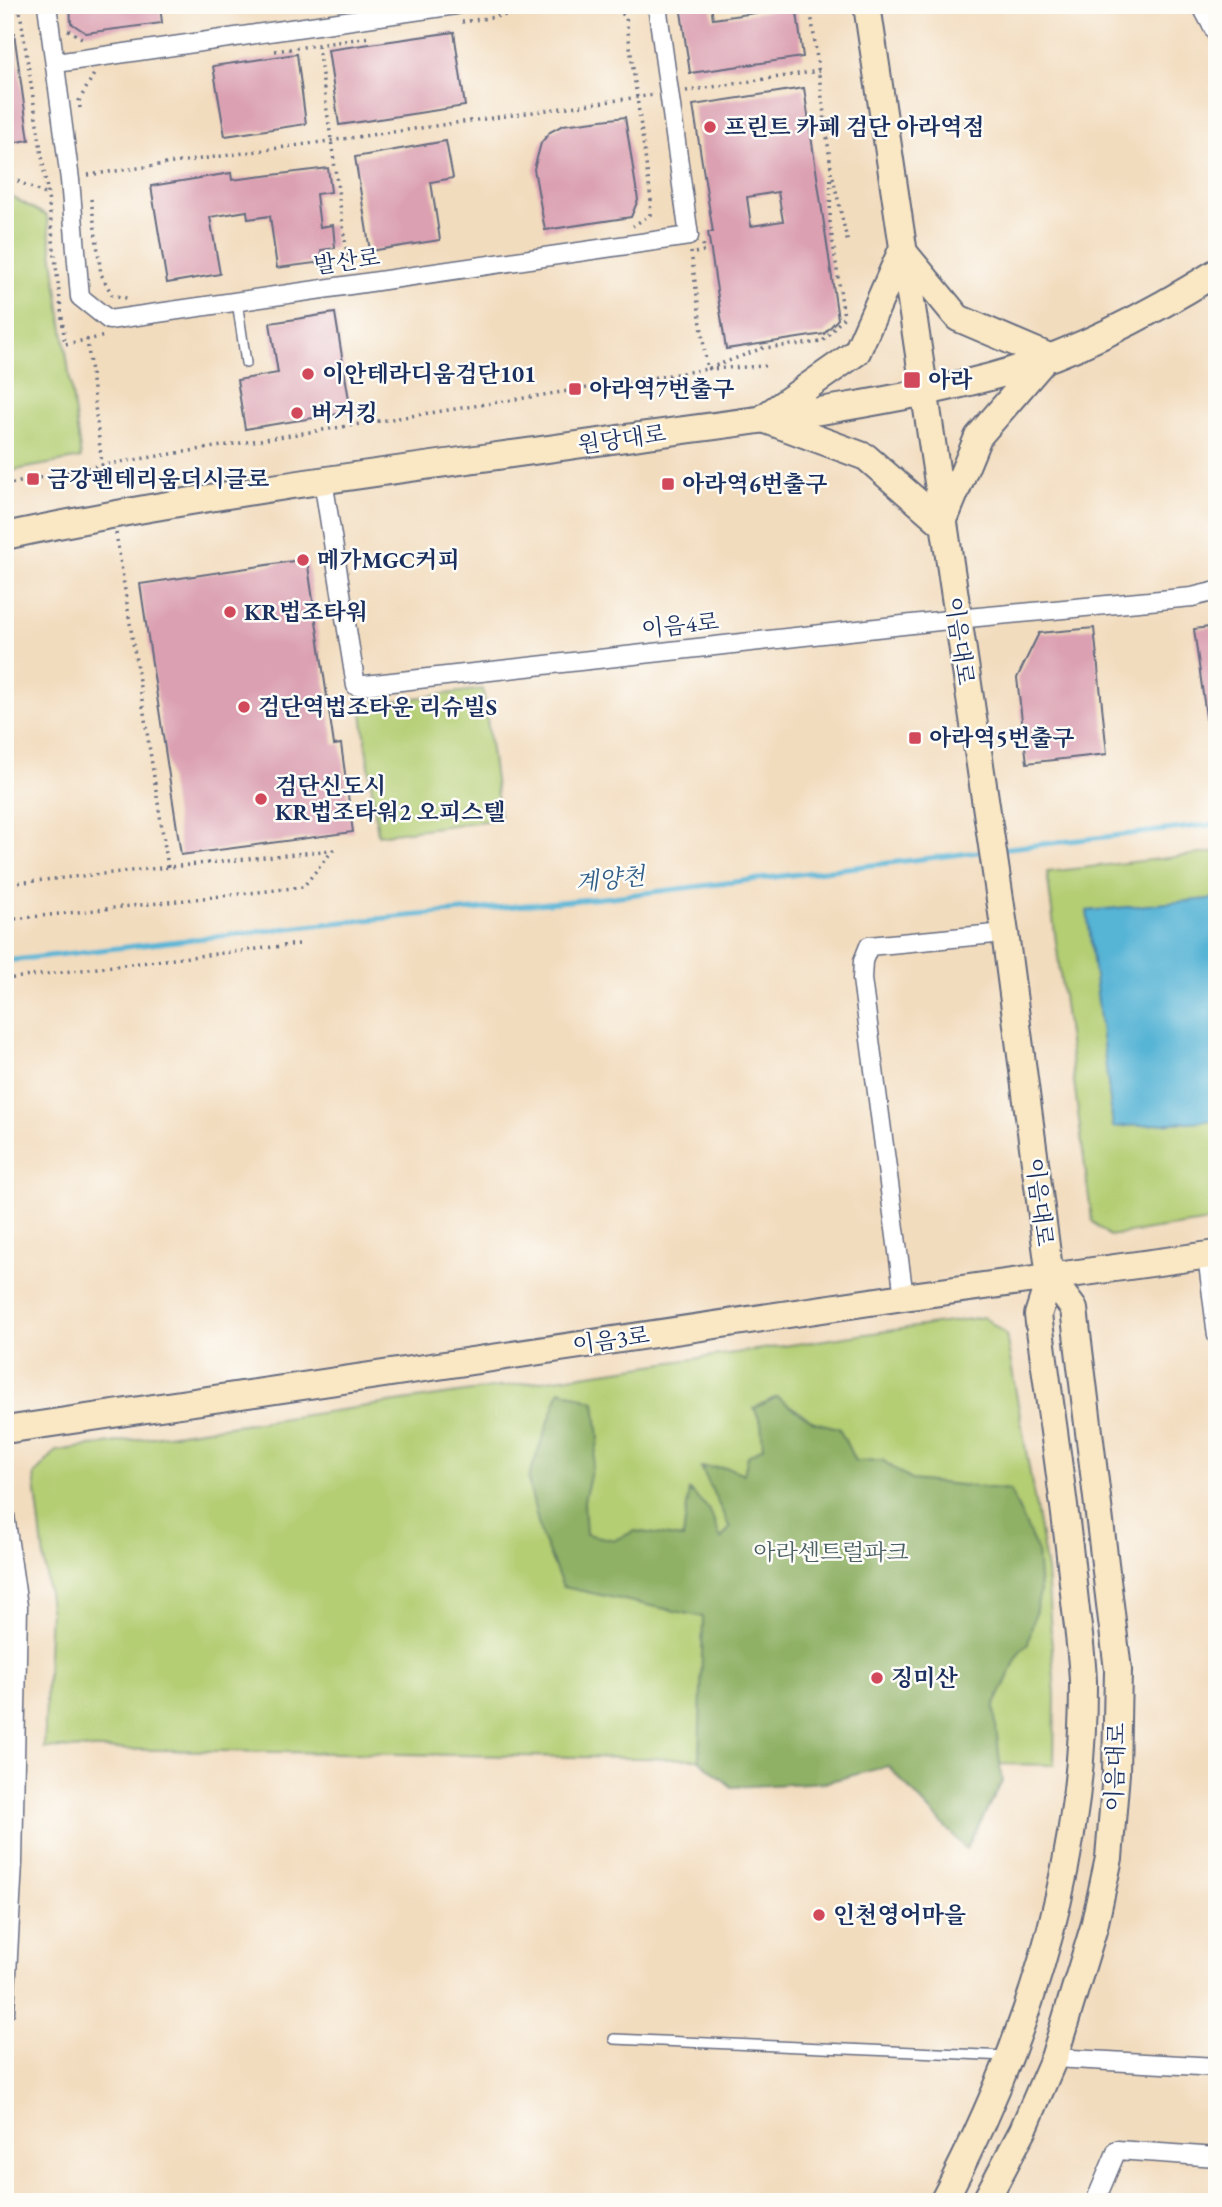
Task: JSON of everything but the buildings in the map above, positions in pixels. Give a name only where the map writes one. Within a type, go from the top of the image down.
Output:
[{"type":"main road","name":"이음대로","points":[[867,5],[1005,933],[1050,1277],[1038,1315],[1071,1558],[1081,1667],[1080,1770],[1069,1854],[1056,1915],[1009,2057],[978,2135],[943,2202]]},
{"type":"main road","points":[[902,250],[958,318],[1047,356],[978,437],[943,524],[866,457],[762,419],[857,352],[902,250]]},
{"type":"main road","name":"원당대로","points":[[5,536],[113,513],[323,480],[869,403],[992,376],[1104,335],[1217,272]]},
{"type":"main road","name":"이음3로","points":[[5,1430],[904,1297],[1212,1255]]},
{"type":"main road","name":"이음대로","points":[[985,2202],[1023,2130],[1054,2058],[1094,1927],[1110,1858],[1116,1773],[1118,1670],[1074,1308],[1050,1277]]},
{"type":"street","name":"발산로","points":[[47,5],[56,63],[80,296],[108,320],[694,242]]},
{"type":"street","points":[[56,63],[456,5]]},
{"type":"street","points":[[657,5],[694,242]]},
{"type":"street","points":[[1202,5],[1217,35]]},
{"type":"street","name":"이음4로","points":[[323,480],[356,687],[957,619],[1192,597],[1217,591]]},
{"type":"street","points":[[904,1297],[862,979],[863,961],[869,946],[1005,933]]},
{"type":"street","points":[[1212,1255],[1217,1336]]},
{"type":"street","points":[[5,1515],[18,1606],[5,2011]]},
{"type":"street","points":[[1054,2058],[1217,2067]]},
{"type":"street","points":[[1095,2202],[1117,2150],[1217,2157]]},
{"type":"lane","points":[[237,302],[246,363]]},
{"type":"lane","points":[[614,2039],[1009,2057]]},
{"type":"path","points":[[19,5],[48,196],[65,344],[112,335]]},
{"type":"path","points":[[611,5],[626,17],[652,200],[650,215],[632,227]]},
{"type":"path","points":[[810,5],[831,168],[848,244]]},
{"type":"path","points":[[64,26],[82,41],[95,39]]},
{"type":"path","points":[[315,26],[349,269]]},
{"type":"path","points":[[88,175],[819,71]]},
{"type":"path","points":[[79,101],[80,113]]},
{"type":"path","points":[[86,163],[101,274],[112,295],[137,300]]},
{"type":"path","points":[[707,369],[763,348],[822,342],[844,317],[830,223],[831,168]]},
{"type":"path","points":[[5,175],[48,196]]},
{"type":"path","points":[[694,242],[707,369]]},
{"type":"path","points":[[335,271],[362,267]]},
{"type":"path","points":[[87,339],[102,465]]},
{"type":"path","points":[[5,485],[102,465],[707,369],[765,366]]},
{"type":"path","points":[[113,513],[168,867]]},
{"type":"path","points":[[5,884],[333,849],[303,887],[5,920]]},
{"type":"path","points":[[5,979],[299,944]]},
{"type":"green space","points":[[5,193],[47,216],[81,458],[5,472]]},
{"type":"green space","points":[[483,689],[500,819],[378,835],[361,705]]},
{"type":"green space","points":[[1217,852],[1217,1220],[1109,1236],[1092,1221],[1047,872]]},
{"type":"green space","name":"아라센트럴파크","points":[[984,1317],[1006,1335],[1047,1571],[1055,1695],[1054,1765],[44,1748],[50,1608],[34,1475],[56,1451]]},
{"type":"green space","points":[[560,1390],[595,1402],[599,1438],[584,1501],[586,1534],[615,1540],[635,1531],[683,1538],[689,1490],[709,1509],[721,1539],[730,1528],[701,1467],[729,1468],[744,1474],[748,1456],[763,1447],[761,1423],[754,1408],[777,1397],[814,1422],[839,1428],[855,1461],[882,1460],[911,1480],[1010,1490],[1037,1550],[1040,1592],[1028,1644],[1020,1651],[994,1707],[1002,1782],[966,1849],[888,1766],[827,1782],[732,1787],[699,1760],[703,1617],[563,1587],[541,1535],[528,1480]]},
{"type":"water","points":[[1217,898],[1217,1120],[1113,1127],[1087,911]]},
{"type":"waterway","name":"계양천","points":[[1000,849],[1217,824]]},
{"type":"waterway","name":"계양천","points":[[5,961],[333,923],[612,897],[986,851]]},
{"type":"place","name":"프린트 카페 검단 아라역점","points":[[710,127]]},
{"type":"place","name":"이안테라디움검단101","points":[[308,374]]},
{"type":"place","name":"아라","points":[[912,380]]},
{"type":"place","name":"아라역7번출구","points":[[575,389]]},
{"type":"place","name":"버거킹","points":[[297,413]]},
{"type":"place","name":"금강펜테리움더시글로","points":[[33,479]]},
{"type":"place","name":"아라역6번출구","points":[[668,484]]},
{"type":"place","name":"메가MGC커피","points":[[303,560]]},
{"type":"place","name":"KR법조타워","points":[[230,612]]},
{"type":"place","name":"검단역법조타운 리슈빌S","points":[[244,707]]},
{"type":"place","name":"아라역5번출구","points":[[915,738]]},
{"type":"place","name":"검단신도시 KR법조타워2 오피스텔","points":[[261,799]]},
{"type":"place","name":"징미산","points":[[877,1678]]},
{"type":"place","name":"인천영어마을","points":[[819,1915]]}]
